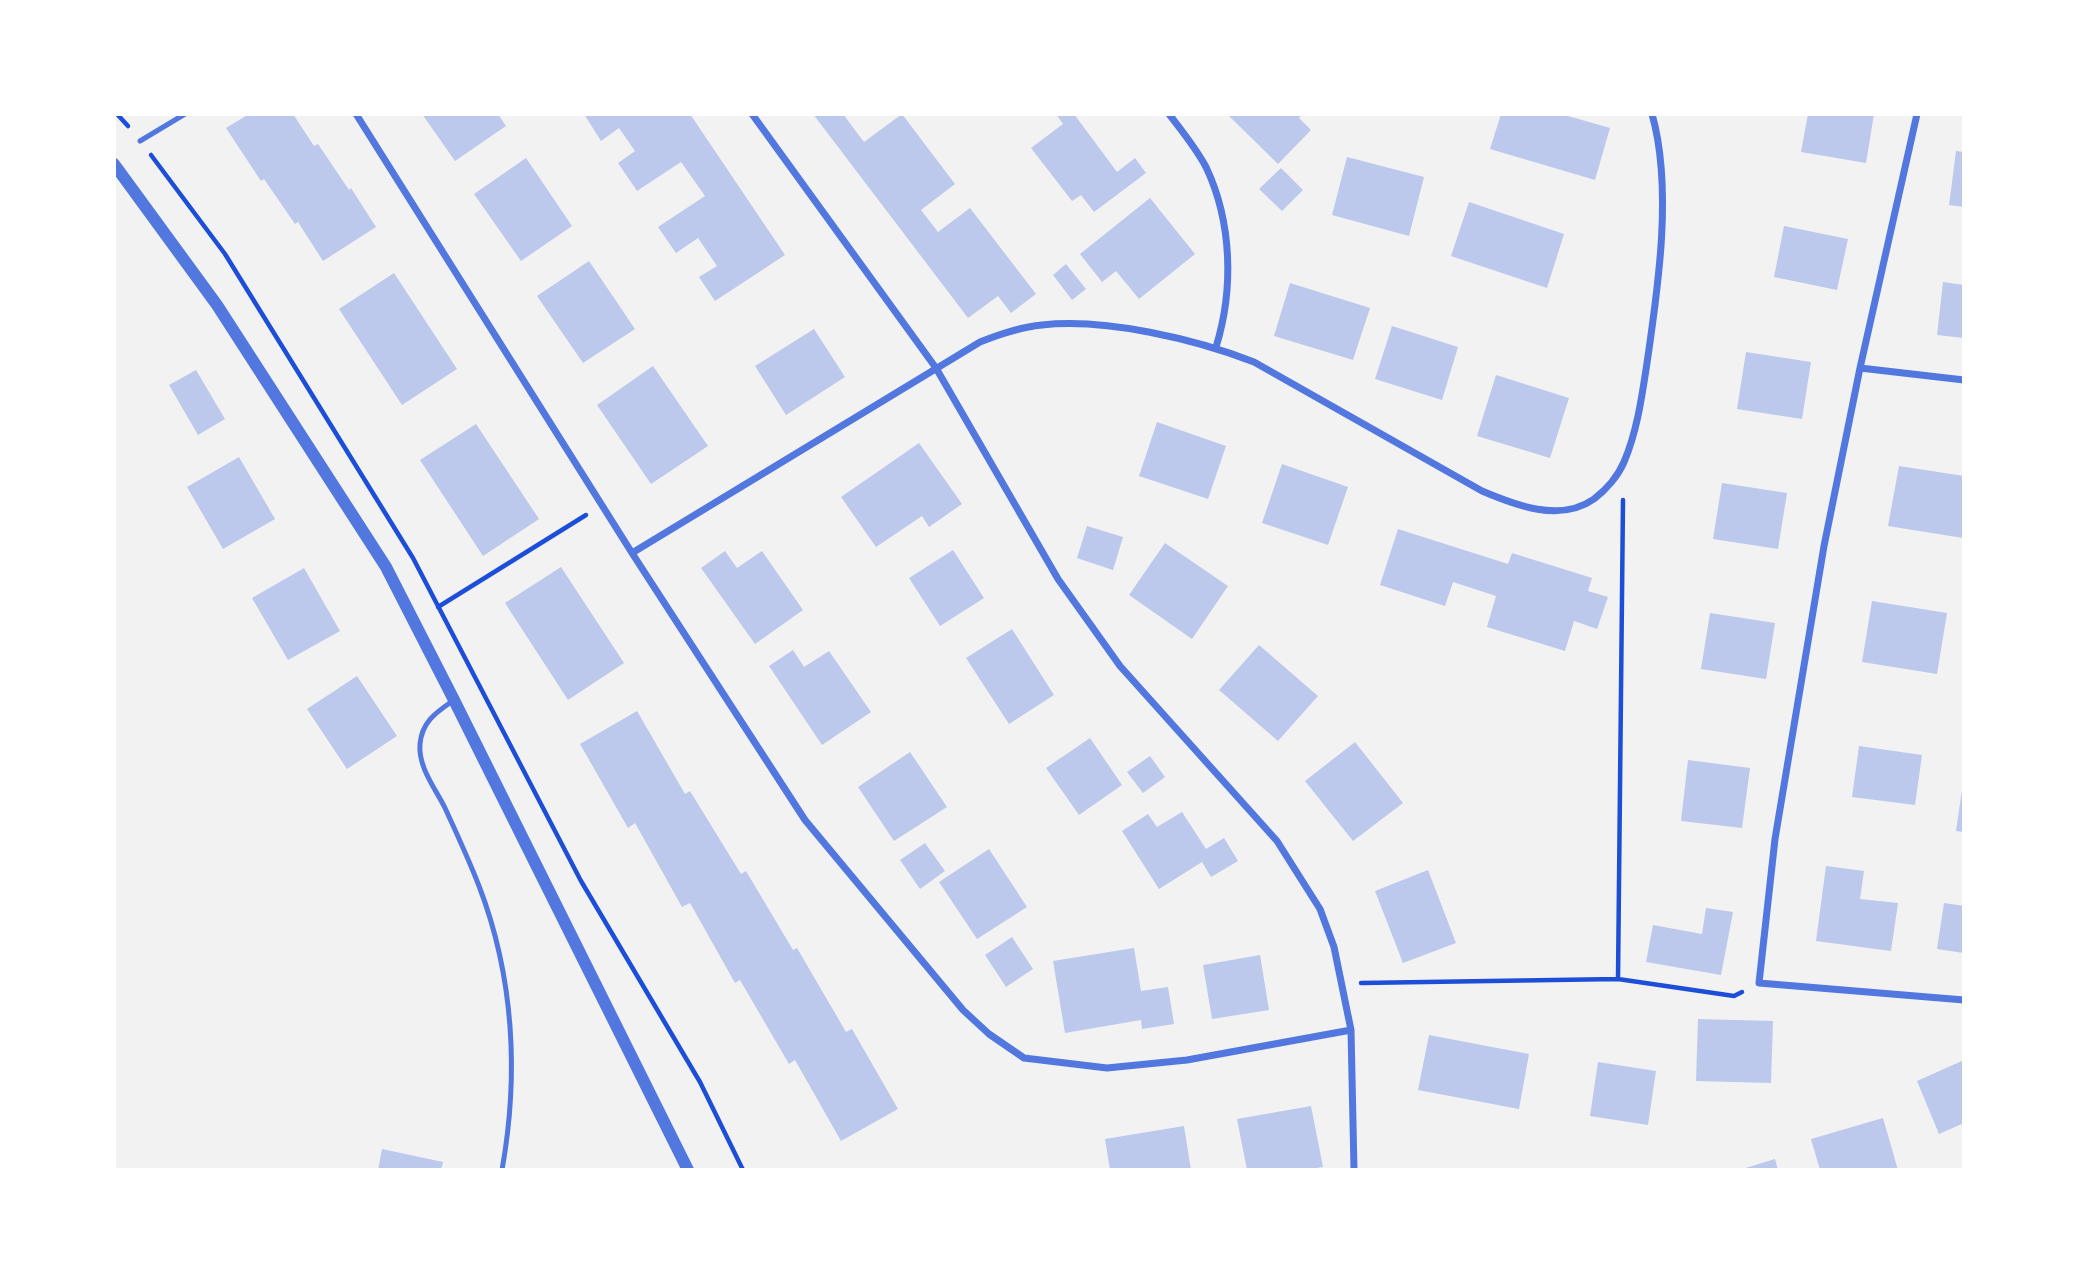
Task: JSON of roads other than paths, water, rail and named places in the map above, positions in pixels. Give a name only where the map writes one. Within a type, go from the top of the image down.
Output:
[{"type":"street","points":[[356,114],[602,506],[804,820],[963,1010],[989,1034],[1024,1058],[1107,1068],[1146,1065],[1351,1030]]},
{"type":"street","points":[[752,114],[936,368],[1058,579],[1120,666],[1277,841],[1320,909],[1334,947],[1351,1030],[1354,1170]]},
{"type":"street","points":[[1169,114],[1205,165],[1218,197],[1225,229],[1227,288],[1216,347]]},
{"type":"street","points":[[632,552],[980,342],[1023,328],[1044,325],[1111,327],[1216,347],[1254,362],[1482,491],[1514,505],[1545,511],[1569,509],[1592,501],[1609,486],[1623,464],[1634,433],[1642,395],[1654,317],[1662,194],[1657,129],[1652,114]]},
{"type":"street","points":[[1917,114],[1860,368],[1824,545],[1775,839],[1759,983],[1964,1000]]},
{"type":"street","points":[[114,163],[217,305],[379,556],[454,700],[688,1170]]},
{"type":"street","points":[[1860,368],[1964,380]]},
{"type":"lane","points":[[141,141],[185,114]]},
{"type":"lane","points":[[454,700],[430,716],[420,745],[423,764],[480,887],[504,974],[513,1057],[508,1131],[502,1170]]}]
